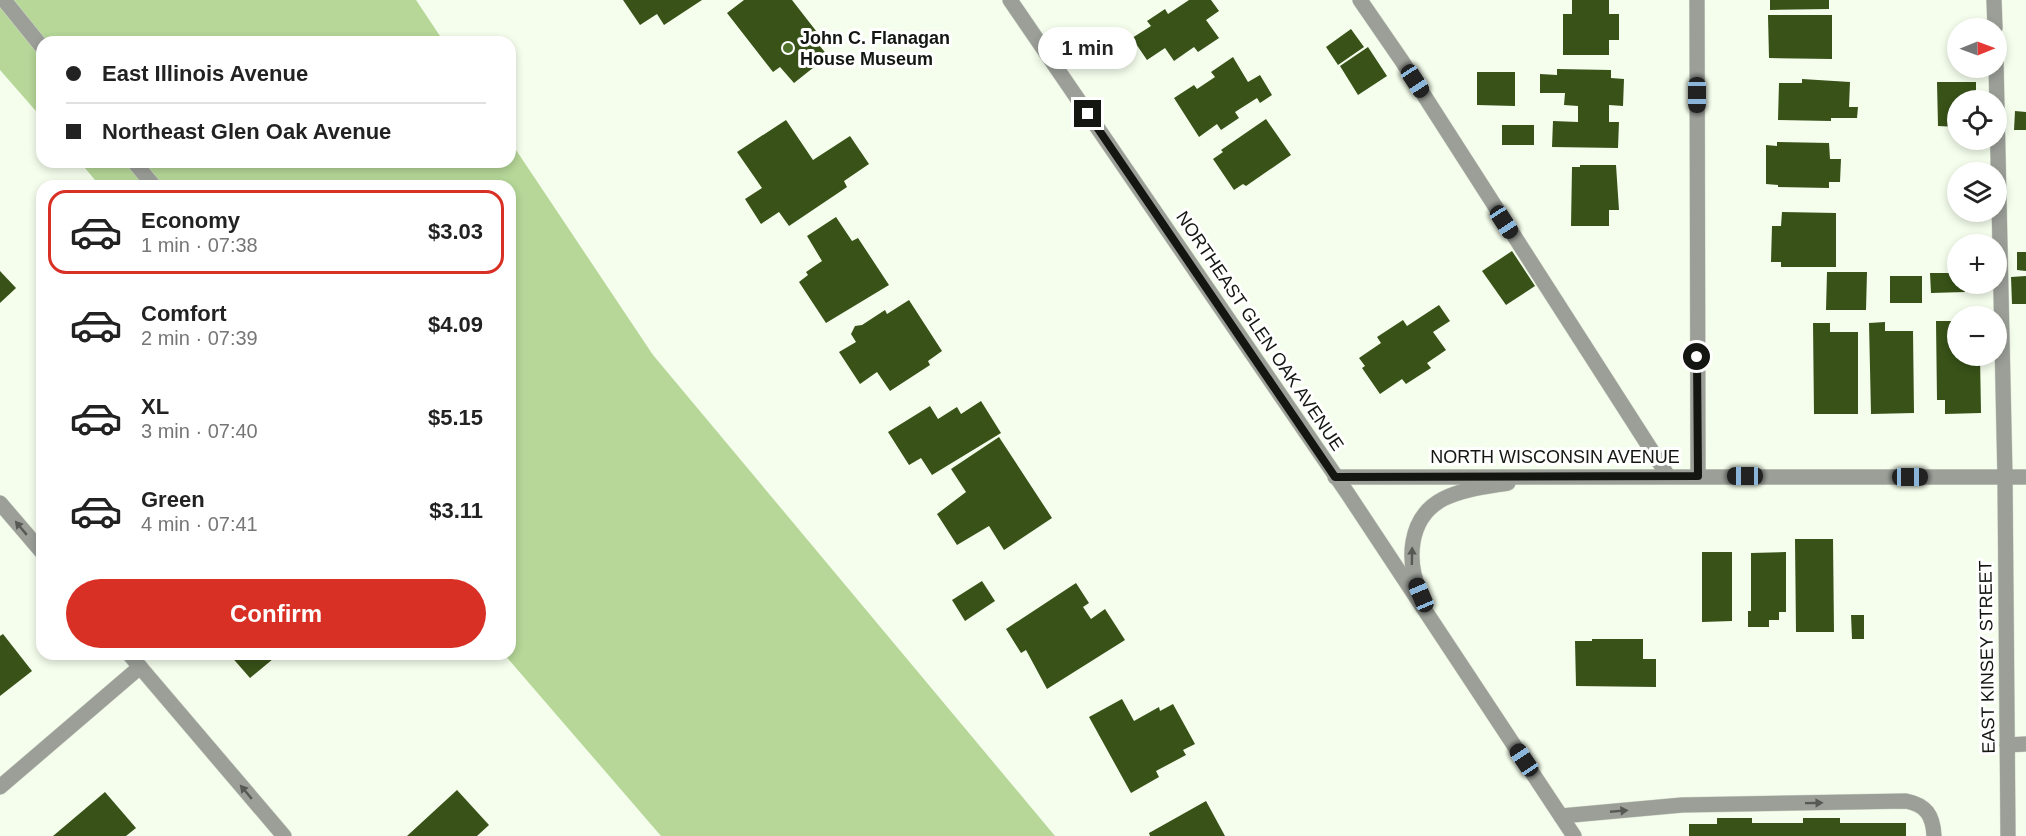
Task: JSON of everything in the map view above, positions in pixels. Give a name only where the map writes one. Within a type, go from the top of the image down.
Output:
[{"type":"street","points":[[4,0],[36,40]]},
{"type":"street","name":"NORTHEAST GLEN OAK AVENUE","points":[[1010,0],[1439,630],[1574,836]]},
{"type":"street","points":[[1360,0],[1402,61],[1668,476]]},
{"type":"street","points":[[1697,0],[1698,476]]},
{"type":"street","points":[[1994,0],[1995,18]]},
{"type":"street","name":"EAST KINSEY STREET","points":[[1996,78],[2005,477],[2008,836]]},
{"type":"street","points":[[140,168],[149,180]]},
{"type":"street","points":[[1439,630],[1416,584],[1412,567],[1414,537],[1422,514],[1437,502],[1472,490],[1572,476]]},
{"type":"street","name":"NORTH WISCONSIN AVENUE","points":[[1335,477],[2026,477]]},
{"type":"street","points":[[0,503],[36,545]]},
{"type":"street","points":[[134,660],[284,836]]},
{"type":"street","points":[[0,787],[140,667]]},
{"type":"street","points":[[2007,745],[2026,744]]},
{"type":"street","points":[[1561,816],[1682,805],[1906,801],[1920,804],[1930,812],[1934,836]]},
{"type":"green space","points":[[0,0],[416,0],[440,36],[36,36],[36,111],[0,70]]},
{"type":"green space","points":[[516,150],[653,355],[1055,836],[661,836],[509,660],[516,660],[516,180],[95,180],[85,168],[516,168]]},
{"type":"building","points":[[623,0],[702,0],[664,25],[657,14],[640,25]]},
{"type":"building","name":"John C. Flanagan House Museum","points":[[744,0],[792,0],[820,36],[815,40],[828,56],[794,83],[780,67],[773,72],[727,13]]},
{"type":"building","points":[[1189,0],[1211,0],[1219,11],[1206,20],[1219,38],[1198,52],[1194,47],[1174,61],[1165,48],[1147,60],[1132,38],[1151,26],[1147,21],[1165,9],[1168,14]]},
{"type":"building","points":[[1572,0],[1609,0],[1609,14],[1619,14],[1619,40],[1609,40],[1609,55],[1563,55],[1563,14],[1572,14]]},
{"type":"building","points":[[1770,0],[1829,0],[1829,9],[1770,10]]},
{"type":"building","points":[[1768,15],[1832,15],[1832,59],[1769,58]]},
{"type":"building","points":[[1351,29],[1364,47],[1338,65],[1326,47]]},
{"type":"building","points":[[1368,47],[1387,76],[1358,95],[1340,66]]},
{"type":"building","points":[[1233,57],[1248,82],[1260,75],[1272,95],[1260,103],[1257,98],[1235,112],[1239,118],[1221,130],[1217,124],[1199,137],[1174,98],[1194,85],[1197,89],[1215,77],[1211,72]]},
{"type":"building","points":[[1557,69],[1611,70],[1611,78],[1624,79],[1623,106],[1609,105],[1609,122],[1619,122],[1618,148],[1552,147],[1553,121],[1578,122],[1578,106],[1564,105],[1565,93],[1540,93],[1540,74],[1557,75]]},
{"type":"building","points":[[1477,72],[1515,72],[1515,106],[1477,105]]},
{"type":"building","points":[[1802,79],[1850,82],[1849,107],[1858,107],[1857,118],[1831,118],[1831,121],[1778,120],[1779,83],[1802,83]]},
{"type":"building","points":[[1937,82],[1976,82],[1976,90],[1947,90],[1947,126],[1938,126]]},
{"type":"building","points":[[2015,111],[2026,112],[2026,130],[2014,130]]},
{"type":"building","points":[[1266,119],[1291,155],[1246,186],[1243,184],[1234,190],[1213,159],[1223,152],[1221,150]]},
{"type":"building","points":[[786,120],[813,160],[850,136],[869,164],[844,181],[847,187],[789,226],[779,212],[761,224],[745,199],[762,188],[737,152]]},
{"type":"building","points":[[1502,125],[1534,125],[1534,145],[1502,145]]},
{"type":"building","points":[[1777,142],[1829,143],[1830,159],[1841,159],[1840,182],[1829,182],[1829,188],[1778,187],[1778,185],[1766,184],[1766,145],[1777,146]]},
{"type":"building","points":[[1580,165],[1616,165],[1619,210],[1609,210],[1609,226],[1571,226],[1572,167],[1580,167]]},
{"type":"building","points":[[1782,212],[1836,213],[1836,267],[1781,267],[1781,262],[1771,262],[1772,226],[1781,226]]},
{"type":"building","points":[[836,217],[852,241],[858,238],[889,285],[826,323],[799,282],[808,275],[806,272],[822,261],[807,236]]},
{"type":"building","points":[[1512,251],[1535,286],[1506,305],[1482,271]]},
{"type":"building","points":[[2017,252],[2026,252],[2026,271],[2017,270]]},
{"type":"building","points":[[0,271],[16,288],[0,303]]},
{"type":"building","points":[[1827,272],[1867,272],[1866,310],[1826,310]]},
{"type":"building","points":[[1930,273],[1947,273],[1947,293],[1931,293]]},
{"type":"building","points":[[1890,276],[1922,276],[1922,303],[1890,303]]},
{"type":"building","points":[[2026,276],[2026,304],[2012,304],[2011,277]]},
{"type":"building","points":[[909,300],[942,351],[928,361],[930,365],[890,391],[877,372],[860,384],[839,352],[856,342],[851,334],[855,326],[862,325],[885,310],[887,314]]},
{"type":"building","points":[[1439,305],[1450,321],[1433,332],[1446,350],[1427,363],[1431,368],[1406,384],[1402,379],[1380,394],[1362,368],[1365,366],[1359,358],[1381,343],[1377,337],[1403,320],[1407,326]]},
{"type":"building","points":[[1936,321],[1947,321],[1947,366],[1980,366],[1981,413],[1945,414],[1945,400],[1937,400]]},
{"type":"building","points":[[1885,322],[1885,331],[1913,331],[1914,413],[1871,414],[1869,323]]},
{"type":"building","points":[[1813,323],[1830,323],[1830,332],[1858,332],[1858,414],[1814,414]]},
{"type":"building","points":[[981,401],[1001,433],[932,475],[921,458],[909,465],[888,432],[930,406],[938,419],[957,407],[961,414]]},
{"type":"building","points":[[999,437],[1052,518],[1004,550],[989,526],[957,545],[937,514],[966,492],[951,469]]},
{"type":"building","points":[[1795,539],[1833,539],[1834,632],[1796,632]]},
{"type":"building","points":[[1702,552],[1732,552],[1732,621],[1702,622]]},
{"type":"building","points":[[1786,552],[1786,612],[1779,612],[1779,620],[1769,620],[1769,627],[1748,627],[1748,611],[1751,611],[1751,553]]},
{"type":"building","points":[[982,581],[995,601],[965,621],[952,600]]},
{"type":"building","points":[[1076,583],[1089,603],[1083,607],[1091,619],[1105,609],[1125,640],[1047,689],[1026,650],[1021,653],[1006,629]]},
{"type":"building","points":[[1851,615],[1864,615],[1864,639],[1852,639]]},
{"type":"building","points":[[3,634],[32,671],[0,696],[0,636]]},
{"type":"building","points":[[1592,639],[1643,639],[1643,659],[1656,659],[1656,687],[1576,686],[1575,641],[1592,641]]},
{"type":"building","points":[[234,660],[272,660],[250,678]]},
{"type":"building","points":[[1122,699],[1134,721],[1159,707],[1160,711],[1173,704],[1195,744],[1183,750],[1186,755],[1156,771],[1159,777],[1131,793],[1089,717]]},
{"type":"building","points":[[457,790],[489,825],[477,836],[407,836]]},
{"type":"building","points":[[105,792],[136,828],[126,836],[53,836]]},
{"type":"building","points":[[1206,801],[1225,836],[1150,836],[1149,833]]},
{"type":"building","points":[[1717,818],[1752,818],[1752,823],[1803,823],[1803,818],[1840,818],[1840,823],[1906,823],[1906,836],[1689,836],[1689,824],[1717,824]]},
{"type":"place","name":"John C. Flanagan House Museum","points":[[788,48]]},
{"type":"route","points":[[1088,114],[1335,477],[1698,476],[1697,357]]}]
